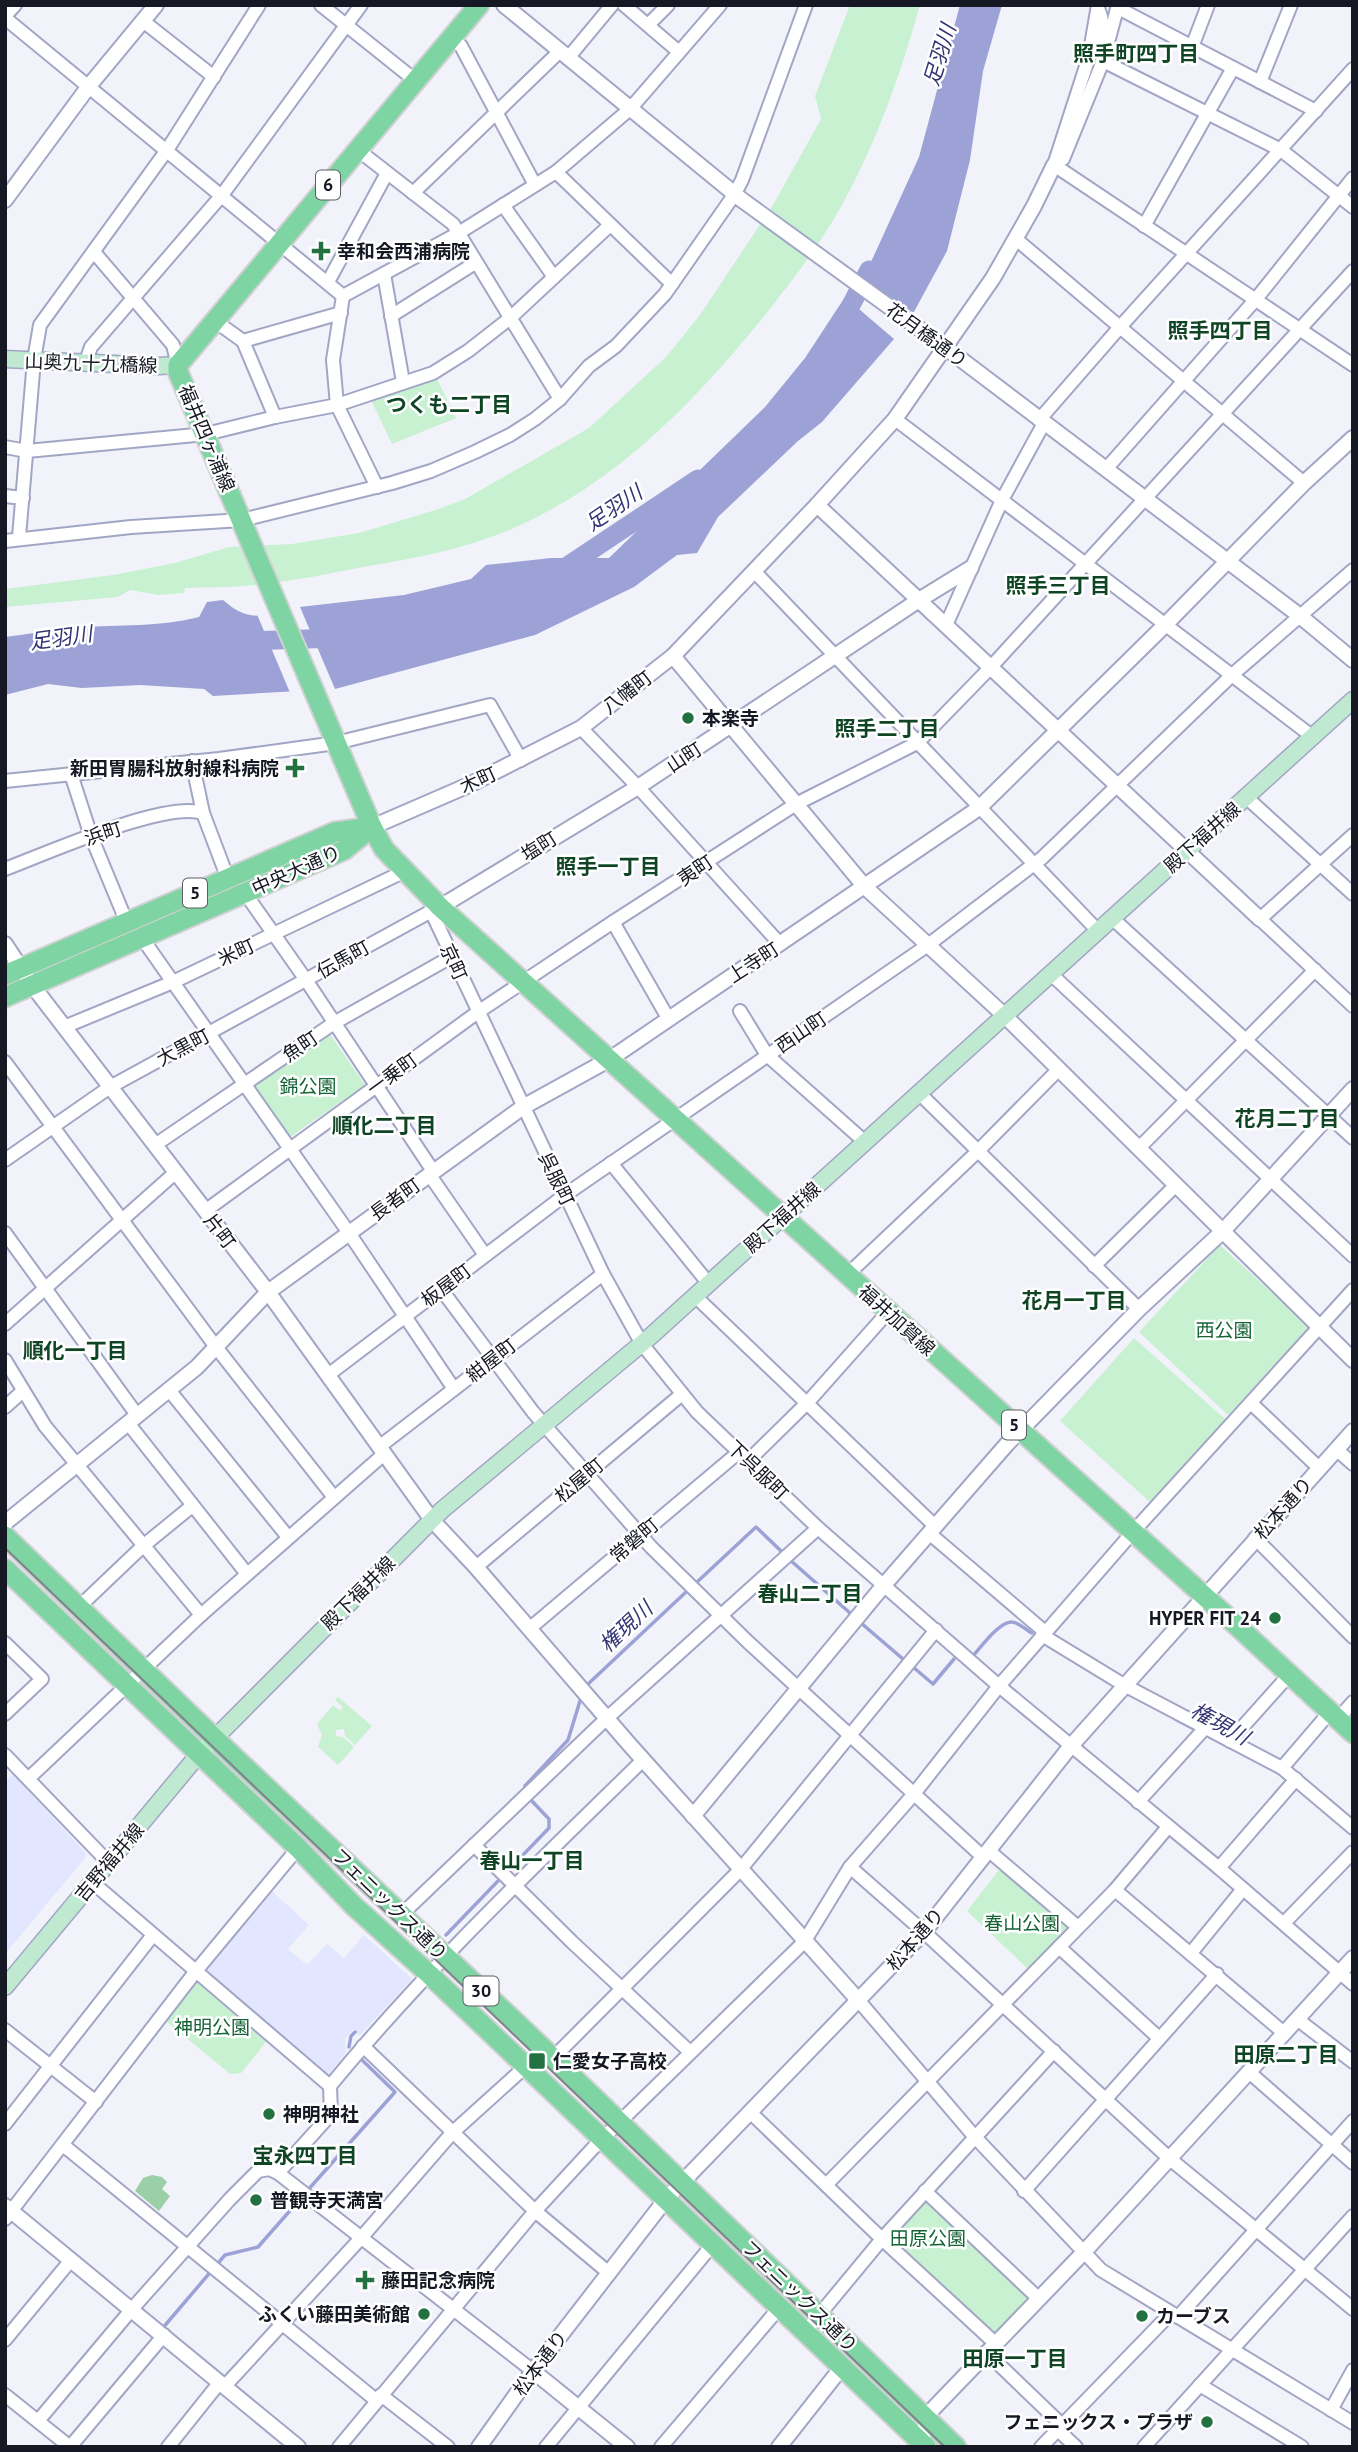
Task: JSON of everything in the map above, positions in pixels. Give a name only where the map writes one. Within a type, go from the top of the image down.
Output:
[{"type":"main road","name":"福井四ヶ浦線","points":[[372,827],[178,372],[178,365],[479,5]]},
{"type":"main road","name":"山奥九十九橋線","points":[[5,359],[85,364],[178,365]]},
{"type":"main road","name":"殿下福井線","points":[[215,1737],[432,1520],[642,1344],[1353,701]]},
{"type":"main road","name":"京町","points":[[372,827],[384,849],[435,909]]},
{"type":"main road","name":"中央大通り","points":[[5,997],[20,977],[127,923],[335,832],[372,827]]},
{"type":"main road","name":"中央大通り","points":[[20,977],[142,937],[344,850],[372,827]]},
{"type":"main road","name":"福井加賀線","points":[[435,909],[610,1059],[1353,1732]]},
{"type":"main road","name":"フェニックス通り","points":[[5,1536],[956,2447]]},
{"type":"main road","name":"フェニックス通り","points":[[6,1568],[298,1848],[354,1906],[430,1975],[922,2445]]},
{"type":"main road","name":"吉野福井線","points":[[5,1987],[215,1737]]},
{"type":"street","points":[[15,5],[5,17],[343,296]]},
{"type":"street","points":[[5,200],[89,86],[156,5]]},
{"type":"street","points":[[19,537],[34,360],[40,324],[167,150],[259,5]]},
{"type":"street","points":[[321,5],[416,81]]},
{"type":"street","points":[[85,364],[91,347],[222,195],[361,5]]},
{"type":"street","points":[[413,193],[496,113],[564,55],[612,5]]},
{"type":"street","points":[[624,5],[679,52]]},
{"type":"street","points":[[648,25],[668,5]]},
{"type":"street","points":[[343,296],[457,234],[556,172],[630,109],[720,5]]},
{"type":"street","points":[[5,541],[19,537],[131,527],[243,524],[430,471],[510,435],[560,399],[589,366],[616,346],[672,285],[738,197],[806,5]]},
{"type":"street","points":[[1192,47],[1208,5]]},
{"type":"street","points":[[1260,82],[1291,5]]},
{"type":"street","name":"花月橋通り","points":[[506,6],[738,197],[942,345],[1300,616],[1353,660]]},
{"type":"street","points":[[1097,6],[1104,22],[1100,50],[1103,61],[1281,150],[1353,207]]},
{"type":"street","points":[[1056,166],[1089,57],[1097,6]]},
{"type":"street","points":[[1056,166],[1103,61],[1118,7],[1316,111]]},
{"type":"street","points":[[143,21],[214,77]]},
{"type":"street","points":[[452,38],[461,46],[536,185]]},
{"type":"street","points":[[1144,226],[1233,68]]},
{"type":"street","points":[[946,625],[1041,421],[1120,327],[1353,69]]},
{"type":"street","points":[[358,150],[453,224],[560,399]]},
{"type":"street","points":[[1056,166],[1353,365]]},
{"type":"street","name":"八幡町","points":[[581,728],[673,656],[895,419],[942,345],[1016,239],[1056,166]]},
{"type":"street","points":[[556,172],[672,285]]},
{"type":"street","points":[[328,282],[387,173]]},
{"type":"street","points":[[1106,469],[1256,299],[1353,178]]},
{"type":"street","points":[[503,205],[554,277]]},
{"type":"street","points":[[5,447],[27,451],[206,434],[337,405],[433,373],[468,351],[509,319],[610,225]]},
{"type":"street","points":[[1016,239],[1304,483]]},
{"type":"street","points":[[94,251],[173,345],[178,365]]},
{"type":"street","points":[[391,316],[475,263]]},
{"type":"street","name":"夷町","points":[[523,982],[796,804],[917,743],[991,667],[1353,271]]},
{"type":"street","points":[[384,274],[403,382]]},
{"type":"street","points":[[343,296],[333,360],[337,405],[377,487]]},
{"type":"street","points":[[243,341],[341,313]]},
{"type":"street","points":[[215,321],[243,341],[275,417]]},
{"type":"street","points":[[895,419],[1313,737]]},
{"type":"street","name":"上寺町","points":[[523,1107],[610,1059],[979,808],[1165,625],[1304,483],[1353,438]]},
{"type":"street","points":[[5,496],[23,498]]},
{"type":"street","points":[[817,505],[1353,1006]]},
{"type":"street","name":"山町","points":[[638,787],[971,568]]},
{"type":"street","name":"西山町","points":[[565,1195],[928,945],[1042,858],[1232,675],[1353,570]]},
{"type":"street","points":[[754,571],[1098,931]]},
{"type":"street","points":[[673,656],[865,887],[1005,1016],[1353,1360]]},
{"type":"street","points":[[5,781],[192,761],[335,740],[490,705],[521,760]]},
{"type":"street","points":[[581,728],[780,944]]},
{"type":"street","name":"木町","points":[[372,827],[521,760],[581,728]]},
{"type":"street","points":[[192,761],[203,813],[228,879]]},
{"type":"street","points":[[71,774],[91,836],[127,923]]},
{"type":"street","name":"塩町","points":[[435,909],[638,787]]},
{"type":"street","points":[[1246,797],[1353,894]]},
{"type":"street","name":"浜町","points":[[5,869],[91,836],[169,812],[203,813]]},
{"type":"street","points":[[1260,919],[1353,835]]},
{"type":"street","name":"米町","points":[[64,1027],[173,982],[405,871]]},
{"type":"street","points":[[245,893],[306,980],[485,1255]]},
{"type":"street","name":"京町","points":[[435,909],[452,957],[478,1012]]},
{"type":"street","name":"伝馬町","points":[[256,1008],[435,909]]},
{"type":"street","points":[[1112,918],[1353,1138]]},
{"type":"street","points":[[613,922],[668,1018]]},
{"type":"street","points":[[142,937],[454,1389]]},
{"type":"street","name":"片町","points":[[5,944],[20,977],[64,1027],[268,1292],[432,1520],[859,2001]]},
{"type":"street","name":"魚町","points":[[155,1145],[334,1023],[452,957]]},
{"type":"street","points":[[1139,1148],[1315,970]]},
{"type":"street","points":[[1051,974],[1353,1256]]},
{"type":"street","name":"一乗町","points":[[205,1211],[523,982]]},
{"type":"street","name":"大黒町","points":[[5,1160],[110,1087],[256,1008]]},
{"type":"street","points":[[740,1011],[767,1055],[865,1142]]},
{"type":"street","name":"呉服町","points":[[478,1012],[603,1274],[642,1344],[682,1394]]},
{"type":"street","points":[[5,1062],[216,1348],[333,1496]]},
{"type":"street","points":[[847,1275],[977,1152],[1059,1069]]},
{"type":"street","points":[[693,1816],[884,1585],[1020,1431],[1139,1309],[1223,1231],[1353,1089]]},
{"type":"street","points":[[919,1093],[1139,1309]]},
{"type":"street","name":"長者町","points":[[5,1523],[169,1390],[216,1348],[268,1292],[523,1107]]},
{"type":"street","points":[[611,1163],[709,1284]]},
{"type":"street","points":[[5,1324],[176,1172]]},
{"type":"street","points":[[1094,1266],[1176,1185]]},
{"type":"street","name":"板屋町","points":[[328,1375],[565,1195]]},
{"type":"street","points":[[5,1233],[192,1506],[247,1574]]},
{"type":"street","name":"紺屋町","points":[[29,1778],[201,1615],[382,1450],[454,1389],[603,1274]]},
{"type":"street","points":[[441,1289],[492,1360],[544,1425],[640,1535],[721,1616],[913,1795],[1079,1927]]},
{"type":"street","points":[[339,2447],[535,2211],[618,2123],[804,1942],[850,1867],[913,1795],[999,1686],[1132,1533],[1353,1290]]},
{"type":"street","points":[[695,1296],[807,1402],[932,1529],[1044,1634],[1201,1732],[1230,1741],[1282,1768],[1353,1828]]},
{"type":"street","name":"常磐町","points":[[528,1629],[640,1535],[743,1456],[807,1402],[888,1312]]},
{"type":"street","points":[[5,1360],[45,1426],[201,1615]]},
{"type":"street","points":[[169,1390],[288,1537]]},
{"type":"street","points":[[5,1407],[23,1391]]},
{"type":"street","name":"下呉服町","points":[[682,1394],[818,1528],[1070,1746],[1284,1923],[1346,1970],[1353,1984]]},
{"type":"street","name":"松屋町","points":[[476,1567],[682,1394]]},
{"type":"street","points":[[1251,1403],[1319,1468]]},
{"type":"street","name":"松本通り","points":[[479,2447],[533,2371],[666,2199],[924,1932],[1070,1746],[1353,1431]]},
{"type":"street","points":[[1336,1449],[1353,1464]]},
{"type":"street","points":[[79,1607],[143,1546],[192,1506]]},
{"type":"street","points":[[401,1915],[607,1717],[818,1528]]},
{"type":"street","points":[[1255,1538],[1353,1637]]},
{"type":"street","points":[[552,2059],[740,1870],[936,1630]]},
{"type":"street","points":[[5,1643],[42,1679],[5,1714]]},
{"type":"street","points":[[1230,1741],[1290,1675]]},
{"type":"street","points":[[1282,1768],[1334,1715],[1353,1702]]},
{"type":"street","points":[[1138,1802],[1201,1732]]},
{"type":"street","points":[[5,1755],[108,1862]]},
{"type":"street","points":[[278,2174],[331,2114],[330,2086],[363,2046],[446,1958],[507,1879],[643,1760]]},
{"type":"street","points":[[1219,1868],[1296,1779]]},
{"type":"street","points":[[826,2185],[1115,1890],[1168,1827]]},
{"type":"street","points":[[474,1845],[621,1989],[690,2052]]},
{"type":"street","points":[[298,1848],[196,1971],[63,2145],[7,2212],[132,2309],[298,2447]]},
{"type":"street","points":[[1284,1923],[1353,1852]]},
{"type":"street","points":[[850,1867],[1170,2159],[1353,2309]]},
{"type":"street","points":[[92,1882],[330,2086]]},
{"type":"street","points":[[1191,1953],[1243,1889]]},
{"type":"street","points":[[1115,1890],[1284,2033]]},
{"type":"street","points":[[5,2124],[153,1935]]},
{"type":"street","points":[[1059,1947],[1159,2038]]},
{"type":"street","points":[[922,2445],[926,2417],[1170,2159],[1297,2019],[1346,1970],[1353,1958]]},
{"type":"street","points":[[1024,2191],[1217,1974]]},
{"type":"street","points":[[859,2001],[974,2136],[1107,2275],[1353,2423]]},
{"type":"street","points":[[1297,2019],[1353,2062]]},
{"type":"street","points":[[5,2030],[96,2102]]},
{"type":"street","points":[[363,2046],[535,2211],[609,2273]]},
{"type":"street","points":[[805,2332],[882,2239],[1054,2051]]},
{"type":"street","points":[[168,2447],[222,2384],[361,2238],[452,2133],[525,2067]]},
{"type":"street","points":[[1249,2072],[1353,2163]]},
{"type":"street","points":[[750,2112],[990,2348],[1076,2447]]},
{"type":"street","points":[[1041,2447],[1256,2231],[1353,2121]]},
{"type":"street","points":[[63,2145],[281,2323],[448,2447]]},
{"type":"street","points":[[38,2421],[132,2309],[230,2199],[258,2171],[269,2169],[533,2371],[627,2447]]},
{"type":"street","points":[[925,2191],[1038,2298]]},
{"type":"street","points":[[1144,2447],[1353,2216]]},
{"type":"street","points":[[545,2447],[713,2244]]},
{"type":"street","points":[[5,2340],[71,2260]]},
{"type":"street","points":[[661,2447],[779,2308]]},
{"type":"street","points":[[5,2395],[70,2447],[160,2333]]},
{"type":"street","points":[[779,2447],[842,2367]]},
{"type":"street","points":[[1331,2410],[1353,2370]]},
{"type":"street","points":[[1200,2385],[1302,2447]]},
{"type":"shaded area","points":[[12,1774],[85,1852],[85,1858],[5,1954],[5,1783]]},
{"type":"shaded area","points":[[271,1890],[309,1925],[288,1949],[307,1965],[327,1944],[344,1958],[364,1935],[412,1979],[359,2036],[353,2029],[345,2039],[346,2052],[329,2074],[322,2075],[207,1974],[207,1968]]},
{"type":"green space","points":[[850,5],[920,5],[881,121],[842,205],[788,285],[713,376],[657,432],[595,482],[527,522],[469,544],[429,554],[274,583],[185,588],[184,593],[158,595],[130,590],[118,597],[5,607],[5,589],[113,575],[175,563],[229,547],[292,544],[359,533],[439,509],[465,499],[589,428],[666,357],[700,315],[773,205],[821,119],[815,96]]},
{"type":"green space","points":[[436,377],[456,418],[392,444],[370,398]]},
{"type":"green space","name":"錦公園","points":[[329,1033],[365,1085],[287,1139],[252,1087]]},
{"type":"green space","name":"西公園","points":[[1220,1245],[1309,1327],[1228,1415],[1139,1332]]},
{"type":"green space","points":[[1134,1338],[1225,1419],[1150,1502],[1060,1421]]},
{"type":"green space","points":[[338,1697],[372,1726],[355,1745],[345,1736],[344,1729],[336,1730],[336,1736],[343,1737],[354,1747],[338,1765],[318,1747],[322,1735],[317,1724],[333,1705],[340,1711],[343,1707],[335,1700]]},
{"type":"green space","name":"春山公園","points":[[1006,1870],[1071,1928],[1029,1970],[967,1911],[998,1871]]},
{"type":"green space","name":"神明公園","points":[[197,1982],[266,2042],[241,2073],[230,2074],[166,2021]]},
{"type":"green space","points":[[152,2175],[162,2177],[167,2182],[162,2189],[170,2196],[159,2211],[135,2191],[143,2178]]},
{"type":"green space","name":"田原公園","points":[[926,2195],[1030,2298],[993,2336],[887,2238]]},
{"type":"water","points":[[960,5],[1002,5],[983,71],[970,160],[947,251],[909,321],[860,286],[919,157]]},
{"type":"water","points":[[845,297],[894,339],[822,422],[798,441],[718,517],[697,553],[677,555],[634,587],[535,635],[335,689],[300,607],[404,595],[471,579],[486,565],[551,558],[609,558],[765,407],[805,358]]},
{"type":"water","points":[[223,600],[242,612],[263,616],[298,691],[213,696],[204,689],[140,685],[82,688],[48,684],[5,695],[5,637],[80,627],[184,620],[199,617],[207,602]]},
{"type":"pier","points":[[256,612],[266,614],[301,690],[299,695],[291,695]]},
{"type":"waterway","name":"足羽川","points":[[840,327],[869,270]]},
{"type":"waterway","name":"足羽川","points":[[557,573],[698,479]]},
{"type":"waterway","name":"足羽川","points":[[250,641],[338,638]]},
{"type":"waterway","name":"権現川","points":[[696,1583],[756,1527],[781,1551]]},
{"type":"waterway","name":"権現川","points":[[789,1559],[850,1613]]},
{"type":"waterway","name":"権現川","points":[[587,1685],[686,1592]]},
{"type":"waterway","name":"権現川","points":[[861,1623],[903,1659]]},
{"type":"waterway","name":"権現川","points":[[965,1648],[973,1656],[991,1635],[1007,1623],[1017,1623],[1032,1633]]},
{"type":"waterway","name":"権現川","points":[[913,1667],[933,1684],[954,1659]]},
{"type":"waterway","name":"権現川","points":[[525,1786],[568,1740],[580,1701]]},
{"type":"waterway","name":"権現川","points":[[1175,1719],[1233,1749]]},
{"type":"waterway","points":[[446,1935],[549,1828],[549,1819],[530,1799]]},
{"type":"waterway","points":[[349,2047],[351,2036],[355,2032]]},
{"type":"waterway","points":[[307,2191],[395,2092],[359,2057]]},
{"type":"waterway","points":[[161,2330],[225,2255],[258,2247],[302,2197]]},
{"type":"tram line","points":[[5,1548],[945,2447]]},
{"type":"place","name":"幸和会西浦病院","points":[[321,251]]},
{"type":"place","name":"本楽寺","points":[[688,718]]},
{"type":"place","name":"新田胃腸科放射線科病院","points":[[295,768]]},
{"type":"place","name":"HYPER FIT 24","points":[[1275,1618]]},
{"type":"place","name":"仁愛女子高校","points":[[537,2061]]},
{"type":"place","name":"神明神社","points":[[269,2114]]},
{"type":"place","name":"普観寺天満宮","points":[[256,2200]]},
{"type":"place","name":"藤田記念病院","points":[[365,2280]]},
{"type":"place","name":"ふくい藤田美術館","points":[[424,2314]]},
{"type":"place","name":"カーブス","points":[[1142,2316]]},
{"type":"place","name":"フェニックス・プラザ","points":[[1207,2422]]},
{"type":"district","name":"照手町四丁目","points":[[1136,54]]},
{"type":"district","name":"照手四丁目","points":[[1220,331]]},
{"type":"district","name":"つくも二丁目","points":[[449,405]]},
{"type":"district","name":"照手三丁目","points":[[1058,586]]},
{"type":"district","name":"照手二丁目","points":[[887,729]]},
{"type":"district","name":"照手一丁目","points":[[608,867]]},
{"type":"district","name":"花月二丁目","points":[[1287,1119]]},
{"type":"district","name":"順化二丁目","points":[[384,1126]]},
{"type":"district","name":"花月一丁目","points":[[1074,1301]]},
{"type":"district","name":"順化一丁目","points":[[75,1351]]},
{"type":"district","name":"春山二丁目","points":[[810,1594]]},
{"type":"district","name":"春山一丁目","points":[[532,1861]]},
{"type":"district","name":"田原二丁目","points":[[1286,2055]]},
{"type":"district","name":"宝永四丁目","points":[[305,2156]]},
{"type":"district","name":"田原一丁目","points":[[1015,2359]]}]
